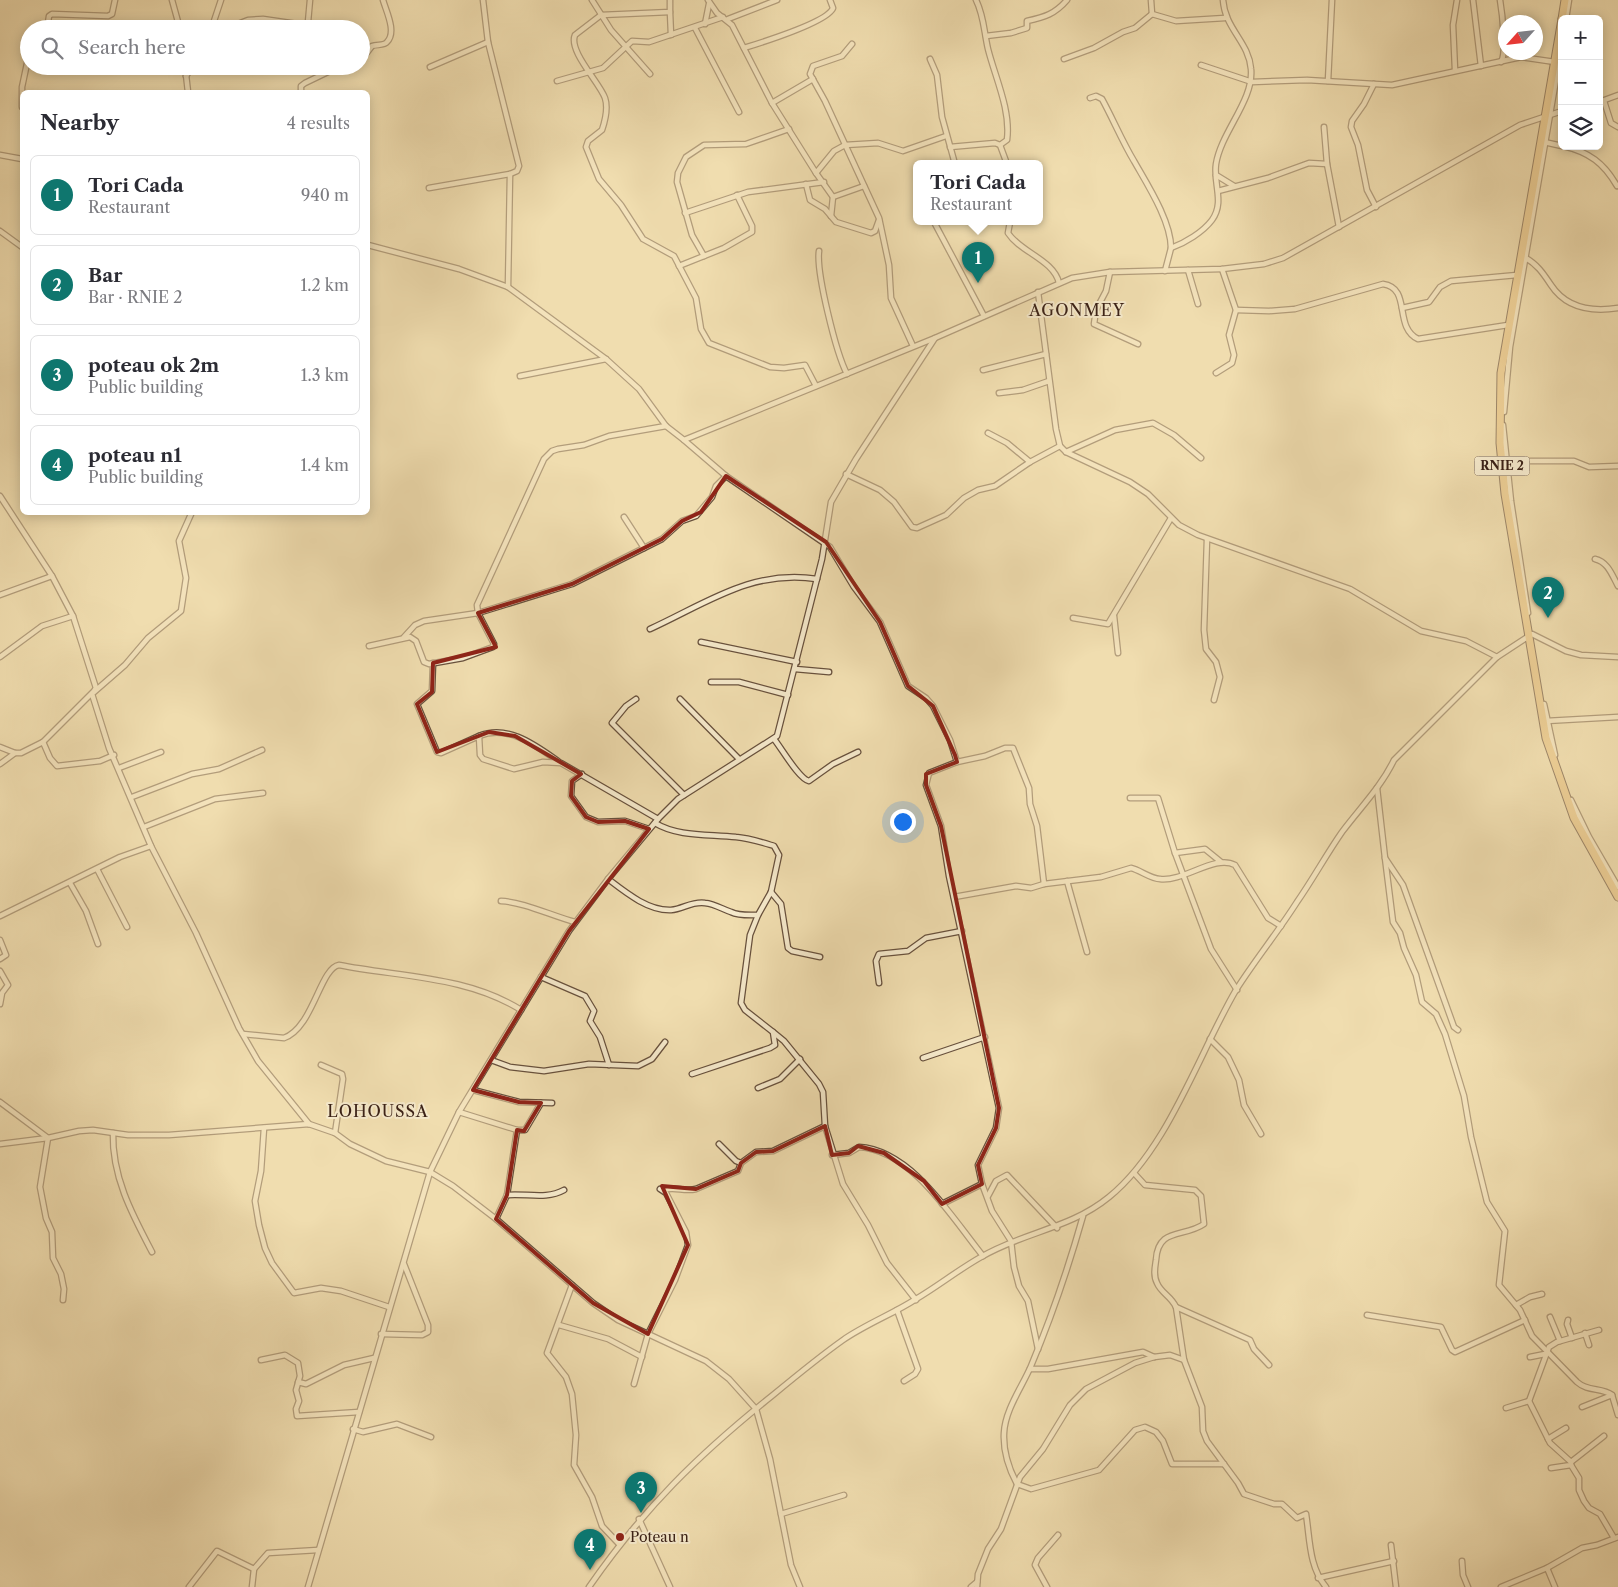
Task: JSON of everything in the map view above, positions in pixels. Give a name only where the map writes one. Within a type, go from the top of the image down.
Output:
[{"type":"highway","name":"RNIE 2","points":[[1563,15],[1565,0]]},
{"type":"highway","name":"RNIE 2","points":[[1558,44],[1548,114],[1523,256],[1517,275],[1508,326],[1499,394],[1504,461],[1530,634],[1553,764],[1568,806],[1618,897]]},
{"type":"street","points":[[48,20],[52,14],[110,16],[115,0]]},
{"type":"street","points":[[172,0],[178,20]]},
{"type":"street","points":[[215,20],[221,0]]},
{"type":"street","points":[[308,20],[310,0]]},
{"type":"street","points":[[370,49],[372,46],[383,44],[389,40],[391,30],[383,0]]},
{"type":"street","points":[[430,188],[510,174],[517,171],[519,166],[488,42],[483,0]]},
{"type":"street","points":[[592,0],[601,16],[624,47],[650,74]]},
{"type":"street","points":[[670,0],[671,35]]},
{"type":"street","points":[[557,81],[608,65],[632,41],[649,42],[777,0]]},
{"type":"street","points":[[744,48],[784,35],[829,16],[833,8],[830,0]]},
{"type":"street","points":[[976,0],[982,14],[1007,122],[1007,140],[1000,145]]},
{"type":"street","points":[[986,36],[1010,33],[1027,28],[1027,21],[1047,17],[1062,8],[1067,0]]},
{"type":"street","points":[[1151,0],[1152,14]]},
{"type":"street","points":[[1171,248],[1203,228],[1212,220],[1219,204],[1215,166],[1222,142],[1252,82],[1251,68],[1246,51],[1226,18],[1223,0]]},
{"type":"street","points":[[1328,81],[1332,0]]},
{"type":"street","points":[[1455,70],[1454,24],[1457,0]]},
{"type":"street","points":[[1473,0],[1481,66]]},
{"type":"street","points":[[1500,0],[1504,18],[1504,56],[1501,62]]},
{"type":"street","points":[[1567,15],[1569,0]]},
{"type":"street","points":[[709,2],[726,18],[744,48],[772,103],[833,197],[831,216]]},
{"type":"street","points":[[705,24],[709,2]]},
{"type":"street","points":[[670,12],[601,16],[574,38],[588,72],[603,94],[606,103],[602,130],[586,144],[599,178],[621,205],[643,239],[669,251],[696,298],[701,329],[709,343],[770,367],[805,365],[816,386]]},
{"type":"street","points":[[1152,14],[1176,21],[1226,18]]},
{"type":"street","points":[[1064,59],[1094,48],[1123,32],[1135,28],[1152,14]]},
{"type":"street","points":[[250,20],[270,20]]},
{"type":"street","points":[[695,28],[739,112]]},
{"type":"street","points":[[430,67],[488,42]]},
{"type":"street","points":[[852,44],[842,56],[813,66],[810,70],[812,79],[825,101],[879,218],[889,265],[891,298],[913,346]]},
{"type":"street","points":[[1201,64],[1252,82],[1328,81],[1374,84],[1408,83],[1455,70],[1528,56],[1555,62]]},
{"type":"street","points":[[930,59],[937,75],[946,136],[955,160]]},
{"type":"street","points":[[1548,114],[1559,60]]},
{"type":"street","points":[[22,90],[25,75]]},
{"type":"street","points":[[301,90],[301,86],[305,83],[322,75]]},
{"type":"street","points":[[186,76],[188,90]]},
{"type":"street","points":[[772,103],[812,79]]},
{"type":"street","points":[[1374,84],[1364,104],[1352,121],[1351,126],[1358,145],[1368,190],[1376,207]]},
{"type":"street","points":[[1603,101],[1618,95]]},
{"type":"street","points":[[1090,98],[1096,96],[1102,99],[1161,213],[1171,240],[1171,248],[1165,271]]},
{"type":"street","points":[[1603,103],[1611,123],[1618,127]]},
{"type":"street","points":[[684,440],[935,338],[1072,278],[1110,272],[1222,269],[1264,264],[1283,258],[1512,129],[1558,112]]},
{"type":"street","points":[[1324,126],[1327,164],[1339,227]]},
{"type":"street","points":[[704,256],[692,236],[677,177],[686,157],[704,145],[746,144],[789,129]]},
{"type":"street","points":[[816,173],[834,151],[845,145],[878,143],[903,151],[946,136]]},
{"type":"street","points":[[1543,142],[1558,145]]},
{"type":"street","points":[[950,147],[995,143],[1000,145]]},
{"type":"street","points":[[1000,145],[1006,160]]},
{"type":"street","points":[[1577,150],[1584,152],[1601,163],[1608,170],[1617,186]]},
{"type":"street","points":[[0,155],[20,158]]},
{"type":"street","points":[[1218,191],[1268,178],[1309,163],[1327,164]]},
{"type":"street","points":[[508,287],[510,174]]},
{"type":"street","points":[[1216,175],[1236,187]]},
{"type":"street","points":[[685,213],[737,195],[824,182]]},
{"type":"street","points":[[806,184],[810,200],[825,209],[842,225],[871,233],[875,232],[879,218]]},
{"type":"street","points":[[833,197],[864,186]]},
{"type":"street","points":[[679,266],[752,232],[752,226],[737,195]]},
{"type":"street","points":[[936,225],[984,316]]},
{"type":"street","points":[[1009,225],[1008,233],[1013,241],[1056,273],[1059,283]]},
{"type":"street","points":[[0,231],[20,246]]},
{"type":"street","points":[[370,246],[458,269],[508,287],[606,359],[639,389],[666,426],[726,476],[826,542],[854,587],[880,622],[908,686],[926,698],[933,706],[946,732],[957,762]]},
{"type":"street","points":[[819,251],[819,266],[836,342],[846,374]]},
{"type":"street","points":[[1618,308],[1595,309],[1568,304],[1559,296],[1538,267],[1523,256],[1505,384],[1503,424],[1504,461],[1574,461],[1589,468],[1618,466]]},
{"type":"street","points":[[1216,372],[1232,362],[1234,354],[1229,335],[1236,310],[1222,269]]},
{"type":"street","points":[[1188,270],[1198,304]]},
{"type":"street","points":[[1110,272],[1106,291],[1096,310],[1094,324],[1138,344]]},
{"type":"street","points":[[1402,308],[1429,302],[1440,287],[1451,281],[1517,275]]},
{"type":"street","points":[[1236,310],[1269,311],[1295,309],[1382,284],[1390,285],[1398,292],[1405,326],[1410,335],[1418,338],[1508,326]]},
{"type":"street","points":[[1038,292],[1049,381],[1060,446],[1066,452],[1130,482],[1148,494],[1171,518],[1187,530],[1207,539],[1350,589],[1421,631],[1466,641],[1497,656]]},
{"type":"street","points":[[308,1587],[430,1172],[459,1112],[575,922],[654,823],[684,795],[774,739],[780,729],[826,542],[831,502],[846,474],[935,338]]},
{"type":"street","points":[[983,370],[1046,354]]},
{"type":"street","points":[[520,376],[606,359]]},
{"type":"street","points":[[999,393],[1022,390],[1049,381]]},
{"type":"street","points":[[1066,452],[1115,430],[1153,423],[1174,435],[1201,458]]},
{"type":"street","points":[[368,646],[404,637],[414,638],[424,662],[433,663],[462,658],[493,647],[494,644],[478,613],[477,605],[535,476],[552,451],[564,447],[584,445],[609,436],[666,426]]},
{"type":"street","points":[[988,433],[1007,443],[1030,462]]},
{"type":"street","points":[[846,474],[880,490],[894,502],[912,527],[917,528],[946,515],[964,498],[982,488],[995,486],[1030,462],[1060,446]]},
{"type":"street","points":[[404,637],[415,625],[432,618],[478,613],[572,584],[662,539],[682,521],[701,512],[712,497],[716,486],[726,476]]},
{"type":"street","points":[[0,496],[52,576],[73,616],[96,688]]},
{"type":"street","points":[[92,694],[125,665],[148,638],[181,611],[186,578],[179,541],[191,515]]},
{"type":"street","points":[[624,516],[644,548]]},
{"type":"street","points":[[1073,618],[1104,624],[1114,616],[1171,518]]},
{"type":"street","points":[[1207,539],[1204,630],[1206,649],[1216,662],[1220,677],[1214,700]]},
{"type":"street","points":[[1595,559],[1606,564],[1618,586]]},
{"type":"street","points":[[650,629],[715,596],[751,582],[795,575],[817,579]]},
{"type":"street","points":[[0,595],[52,576]]},
{"type":"street","points":[[0,657],[42,626],[73,616]]},
{"type":"street","points":[[1114,616],[1118,653]]},
{"type":"street","points":[[589,1587],[619,1544],[640,1519],[696,1460],[756,1409],[846,1338],[916,1300],[983,1256],[1011,1241],[1057,1228],[1083,1216],[1110,1196],[1134,1173],[1161,1134],[1237,990],[1281,926],[1316,869],[1359,809],[1385,778],[1394,760],[1497,656],[1530,634],[1566,651],[1581,655],[1618,657]]},
{"type":"street","points":[[701,642],[797,662]]},
{"type":"street","points":[[433,663],[432,691],[417,704],[437,752],[441,753],[489,732],[515,736],[534,745],[611,793],[658,819]]},
{"type":"street","points":[[795,668],[829,672]]},
{"type":"street","points":[[711,682],[738,682],[788,695]]},
{"type":"street","points":[[92,694],[96,688]]},
{"type":"street","points":[[0,747],[14,753],[21,753],[43,742],[96,688]]},
{"type":"street","points":[[92,694],[109,748],[114,755],[151,846],[196,933],[243,1034],[258,1061],[310,1124]]},
{"type":"street","points":[[636,699],[626,706],[612,723],[684,795]]},
{"type":"street","points":[[680,700],[739,760]]},
{"type":"street","points":[[1618,717],[1545,721],[1573,804],[1589,837],[1618,887]]},
{"type":"street","points":[[479,736],[480,755],[483,760],[514,769],[543,762],[561,763]]},
{"type":"street","points":[[774,739],[790,758],[800,776],[809,781],[833,764],[858,752]]},
{"type":"street","points":[[43,742],[50,758],[57,766],[100,761],[114,755]]},
{"type":"street","points":[[1038,1349],[1028,1300],[1019,1286],[1014,1267],[1011,1241],[992,1211],[982,1184],[978,1165],[991,1142],[999,1120],[999,1108],[988,1066],[985,1037],[954,897],[941,826],[931,800],[926,778],[929,773],[957,762],[974,760],[1004,748],[1013,748],[1028,788],[1030,804],[1037,826],[1044,884]]},
{"type":"street","points":[[132,797],[192,774],[219,769],[262,750]]},
{"type":"street","points":[[119,768],[161,752]]},
{"type":"street","points":[[0,764],[14,753]]},
{"type":"street","points":[[582,774],[572,782],[571,796],[586,817],[598,822],[625,821],[649,830]]},
{"type":"street","points":[[1377,788],[1393,922],[1400,932],[1404,948],[1416,975],[1422,1002],[1436,1014],[1445,1034],[1464,1096],[1471,1137],[1487,1202],[1505,1231],[1499,1285],[1516,1305],[1532,1336],[1546,1353],[1558,1361],[1583,1388],[1605,1391],[1612,1395],[1618,1415]]},
{"type":"street","points":[[144,827],[216,799],[263,793]]},
{"type":"street","points":[[1130,798],[1158,798],[1175,853],[1211,949],[1237,990]]},
{"type":"street","points":[[654,823],[673,830],[711,837],[750,839],[774,846],[779,855],[772,892],[758,915],[750,935],[741,1002],[745,1010],[784,1040],[823,1092],[825,1126],[842,1184],[868,1225],[887,1263],[916,1300]]},
{"type":"street","points":[[0,916],[120,857],[151,846]]},
{"type":"street","points":[[1175,853],[1206,849],[1221,862]]},
{"type":"street","points":[[1385,858],[1403,886],[1454,1027],[1458,1030]]},
{"type":"street","points":[[954,897],[1016,886],[1040,887],[1044,884],[1101,877],[1131,868],[1159,880],[1184,876],[1221,862],[1228,862],[1235,865],[1268,918],[1281,926]]},
{"type":"street","points":[[97,869],[127,927]]},
{"type":"street","points":[[608,879],[640,901],[659,908],[671,910],[692,903],[701,903],[714,904],[740,915],[758,915]]},
{"type":"street","points":[[1067,881],[1087,952]]},
{"type":"street","points":[[70,883],[86,911],[98,944]]},
{"type":"street","points":[[772,892],[781,904],[788,948],[792,951],[820,956]]},
{"type":"street","points":[[501,902],[526,905],[541,912],[575,922]]},
{"type":"street","points":[[879,983],[876,961],[879,954],[908,951],[926,938],[962,931]]},
{"type":"street","points":[[0,940],[6,955],[0,959]]},
{"type":"street","points":[[243,1034],[289,1037],[306,1018],[330,969],[339,964],[379,973],[461,984],[503,999],[521,1010]]},
{"type":"street","points":[[0,971],[8,984],[2,993],[0,1004]]},
{"type":"street","points":[[541,977],[587,998],[594,1011],[590,1021],[600,1037],[609,1065]]},
{"type":"street","points":[[774,1032],[775,1045]]},
{"type":"street","points":[[923,1058],[985,1037]]},
{"type":"street","points":[[1210,1039],[1228,1057],[1239,1080],[1244,1105],[1260,1134]]},
{"type":"street","points":[[692,1074],[770,1048],[784,1040]]},
{"type":"street","points":[[491,1060],[510,1068],[544,1071],[589,1064],[627,1067],[644,1064],[652,1059],[665,1042]]},
{"type":"street","points":[[758,1088],[780,1079],[800,1059]]},
{"type":"street","points":[[321,1065],[342,1074],[343,1079],[335,1133]]},
{"type":"street","points":[[473,1090],[518,1102],[552,1103]]},
{"type":"street","points":[[0,1102],[48,1138]]},
{"type":"street","points":[[459,1112],[517,1130],[525,1130],[541,1103]]},
{"type":"street","points":[[0,1144],[48,1138],[79,1131],[169,1135],[310,1124],[335,1133],[350,1144],[386,1161],[430,1172],[453,1186],[496,1219],[593,1304],[618,1320],[706,1362],[729,1380],[756,1409],[770,1459],[791,1565],[800,1587]]},
{"type":"street","points":[[634,1384],[648,1334],[675,1280],[688,1245],[686,1232],[662,1190],[672,1188],[696,1189],[738,1171],[741,1162],[756,1152],[773,1151],[825,1126]]},
{"type":"street","points":[[264,1128],[261,1171],[255,1200],[265,1248],[284,1281],[294,1293],[321,1288],[342,1291],[389,1307]]},
{"type":"street","points":[[496,1219],[506,1195],[517,1130]]},
{"type":"street","points":[[112,1133],[114,1158],[123,1193],[152,1252]]},
{"type":"street","points":[[48,1138],[40,1187],[46,1218],[52,1232],[52,1258],[61,1274],[64,1289],[63,1300]]},
{"type":"street","points":[[719,1144],[736,1161],[741,1162]]},
{"type":"street","points":[[832,1155],[849,1153],[859,1147],[884,1153],[924,1182],[983,1256]]},
{"type":"street","points":[[1134,1173],[1145,1185],[1196,1190],[1201,1196],[1204,1224],[1161,1240],[1157,1247],[1154,1278],[1161,1290],[1172,1299],[1176,1307],[1184,1360],[1202,1407],[1203,1431],[1244,1494],[1265,1499],[1274,1504],[1282,1504],[1297,1518],[1306,1514],[1313,1565],[1318,1578],[1326,1587]]},
{"type":"street","points":[[988,1196],[996,1181],[1007,1175],[1057,1228]]},
{"type":"street","points":[[942,1204],[982,1184]]},
{"type":"street","points":[[506,1195],[523,1193],[547,1196],[564,1190]]},
{"type":"street","points":[[1083,1216],[1066,1279],[1030,1369],[1011,1408],[1004,1432],[1005,1453],[1011,1474],[1017,1484],[1030,1489],[1099,1470],[1135,1430],[1145,1427],[1152,1429],[1163,1441],[1172,1464],[1224,1464]]},
{"type":"street","points":[[381,1334],[422,1335],[428,1332],[428,1325],[404,1264]]},
{"type":"street","points":[[572,1285],[559,1325],[547,1353],[566,1377],[572,1394],[576,1435],[574,1465],[592,1497],[602,1526],[619,1544]]},
{"type":"street","points":[[1516,1305],[1542,1294]]},
{"type":"street","points":[[1176,1307],[1250,1340],[1254,1349],[1269,1365]]},
{"type":"street","points":[[897,1310],[918,1369],[915,1374],[904,1381]]},
{"type":"street","points":[[1368,1315],[1441,1327],[1452,1350],[1455,1352],[1525,1320]]},
{"type":"street","points":[[1550,1317],[1560,1341]]},
{"type":"street","points":[[1568,1320],[1567,1324],[1572,1338]]},
{"type":"street","points":[[559,1325],[608,1339],[642,1357]]},
{"type":"street","points":[[1501,1587],[1546,1568],[1582,1548],[1597,1545],[1616,1537],[1600,1514],[1590,1508],[1584,1501],[1579,1490],[1579,1478],[1571,1464],[1548,1439],[1529,1401],[1549,1346],[1585,1333],[1600,1330]]},
{"type":"street","points":[[1585,1333],[1589,1345]]},
{"type":"street","points":[[1030,1369],[1048,1369],[1143,1352],[1154,1357]]},
{"type":"street","points":[[1530,1357],[1546,1353]]},
{"type":"street","points":[[261,1360],[280,1355],[289,1356],[295,1360],[300,1368],[296,1390],[299,1401],[296,1412],[297,1416],[359,1412]]},
{"type":"street","points":[[971,1587],[977,1584],[988,1549],[1002,1529],[1020,1477],[1043,1449],[1070,1405],[1086,1389],[1135,1363],[1154,1357],[1170,1355],[1184,1360]]},
{"type":"street","points":[[298,1382],[306,1384],[344,1364],[374,1358]]},
{"type":"street","points":[[1582,1407],[1612,1395]]},
{"type":"street","points":[[1506,1408],[1529,1401]]},
{"type":"street","points":[[353,1429],[363,1432],[397,1424],[431,1437]]},
{"type":"street","points":[[1548,1439],[1566,1428]]},
{"type":"street","points":[[1551,1468],[1571,1464],[1604,1436]]},
{"type":"street","points":[[781,1514],[844,1495]]},
{"type":"street","points":[[640,1519],[670,1587]]},
{"type":"street","points":[[1047,1587],[1035,1565],[1038,1558],[1058,1535]]},
{"type":"street","points":[[1391,1545],[1396,1587]]},
{"type":"street","points":[[252,1587],[254,1569],[268,1553],[318,1550]]},
{"type":"street","points":[[189,1587],[217,1551],[254,1569]]},
{"type":"street","points":[[1318,1578],[1394,1561]]},
{"type":"street","points":[[1462,1561],[1463,1575],[1468,1587]]},
{"type":"street","points":[[1546,1568],[1555,1587]]},
{"type":"highlighted area","points":[[726,476],[826,542],[880,622],[908,686],[933,706],[957,762],[926,774],[926,785],[941,826],[999,1108],[996,1128],[978,1165],[982,1184],[942,1204],[924,1181],[884,1153],[858,1146],[849,1153],[832,1155],[825,1126],[773,1151],[756,1152],[741,1163],[738,1171],[696,1189],[662,1186],[688,1245],[648,1334],[593,1303],[496,1219],[507,1195],[517,1130],[524,1131],[541,1103],[519,1102],[473,1090],[569,931],[649,829],[625,821],[598,822],[586,817],[571,796],[572,781],[581,774],[515,736],[489,732],[437,752],[417,704],[432,692],[433,663],[496,647],[478,613],[572,584],[662,539],[682,521],[701,512]]},
{"type":"place","name":"Tori Cada","points":[[978,283]]},
{"type":"place","name":"Bar","points":[[1548,618]]},
{"type":"place","name":"poteau ok 2m","points":[[641,1513]]},
{"type":"place","name":"Poteau n","points":[[620,1537]]},
{"type":"place","name":"poteau n1","points":[[590,1570]]},
{"type":"district","name":"AGONMEY","points":[[1077,310]]},
{"type":"district","name":"LOHOUSSA","points":[[378,1111]]}]
